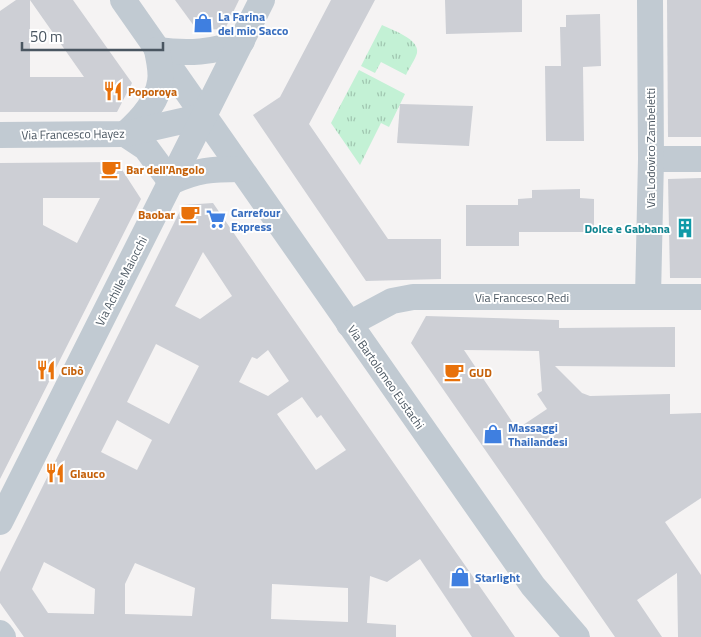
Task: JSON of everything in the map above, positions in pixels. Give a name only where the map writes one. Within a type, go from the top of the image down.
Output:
[{"type":"street","name":"Via Bartolomeo Eustachi","points":[[123,0],[533,586],[559,635]]},
{"type":"street","name":"Via Achille Maiocchi","points":[[0,522],[262,0]]},
{"type":"street","name":"Via Lodovico Zambeletti","points":[[648,297],[651,159],[650,0]]},
{"type":"street","points":[[157,50],[197,53],[218,50],[242,41]]},
{"type":"street","name":"Via Bartolomeo Eustachi","points":[[125,134],[148,110],[158,90],[160,74],[157,50]]},
{"type":"street","name":"Via Francesco Hayez","points":[[0,135],[125,134],[204,116]]},
{"type":"street","points":[[125,134],[146,148],[171,182],[190,173],[203,170],[240,169]]},
{"type":"street","points":[[651,159],[701,159]]},
{"type":"street","name":"Via Francesco Redi","points":[[349,324],[392,301],[413,297],[701,297]]},
{"type":"street","points":[[0,633],[3,637]]},
{"type":"green space","points":[[382,25],[410,39],[417,48],[416,56],[406,75],[381,62],[375,73],[361,66]]},
{"type":"green space","points":[[359,70],[405,94],[389,127],[381,123],[360,165],[331,123]]},
{"type":"building","points":[[16,0],[30,0],[73,0],[132,83],[117,112],[0,112],[0,11]],"holes":[[[30,0],[84,77],[30,77]]]},
{"type":"building","points":[[175,0],[239,0],[225,29],[197,30]]},
{"type":"building","points":[[331,0],[375,0],[309,124],[388,239],[441,239],[441,279],[366,281],[253,115],[280,97]]},
{"type":"building","points":[[445,0],[522,0],[522,32],[446,34]]},
{"type":"building","points":[[667,0],[701,0],[701,137],[668,137]]},
{"type":"building","points":[[600,14],[601,66],[583,67],[584,141],[546,141],[545,66],[561,66],[560,27],[566,27],[566,15]]},
{"type":"building","points":[[400,104],[473,106],[469,146],[397,143]]},
{"type":"building","points":[[117,162],[141,199],[0,479],[0,163]],"holes":[[[43,198],[100,198],[77,243],[43,225]]]},
{"type":"building","name":"Dolce e Gabbana","points":[[701,178],[701,278],[670,278],[668,179]]},
{"type":"building","points":[[580,189],[580,198],[594,199],[594,232],[519,232],[519,246],[466,246],[466,205],[518,205],[518,199],[532,198],[532,190]]},
{"type":"building","points":[[213,203],[515,637],[472,637],[420,559],[387,582],[370,576],[367,623],[396,625],[396,637],[24,637],[0,603],[0,572],[183,205]],"holes":[[[203,252],[232,296],[200,319],[175,306]],[[156,344],[199,366],[169,424],[127,402]],[[268,350],[289,381],[268,396],[239,382],[252,357],[257,359]],[[302,397],[317,418],[321,415],[346,450],[316,470],[277,414]],[[117,420],[152,440],[137,470],[101,452]],[[44,562],[95,589],[94,614],[48,613],[32,589]],[[135,563],[195,588],[192,616],[125,614],[125,584]],[[272,584],[348,588],[348,622],[271,619]]]},
{"type":"building","points":[[426,316],[559,320],[559,328],[675,327],[675,367],[555,366],[582,393],[590,396],[670,394],[670,414],[701,413],[701,498],[665,522],[701,575],[701,637],[678,637],[677,573],[637,600],[662,637],[615,637],[411,343]],"holes":[[[464,350],[539,351],[542,391],[537,394],[547,409],[517,429]]]},
{"type":"place","name":"La Farina del mio Sacco","points":[[203,23]]},
{"type":"place","name":"Poporoya","points":[[113,91]]},
{"type":"place","name":"Bar dell'Angolo","points":[[111,169]]},
{"type":"place","name":"Baobar","points":[[190,214]]},
{"type":"place","name":"Carrefour Express","points":[[216,219]]},
{"type":"place","name":"Dolce e Gabbana","points":[[685,228]]},
{"type":"place","name":"Cibò","points":[[46,370]]},
{"type":"place","name":"GUD","points":[[454,372]]},
{"type":"place","name":"Massaggi Thailandesi","points":[[493,434]]},
{"type":"place","name":"Glauco","points":[[55,473]]},
{"type":"place","name":"Starlight","points":[[460,577]]}]
